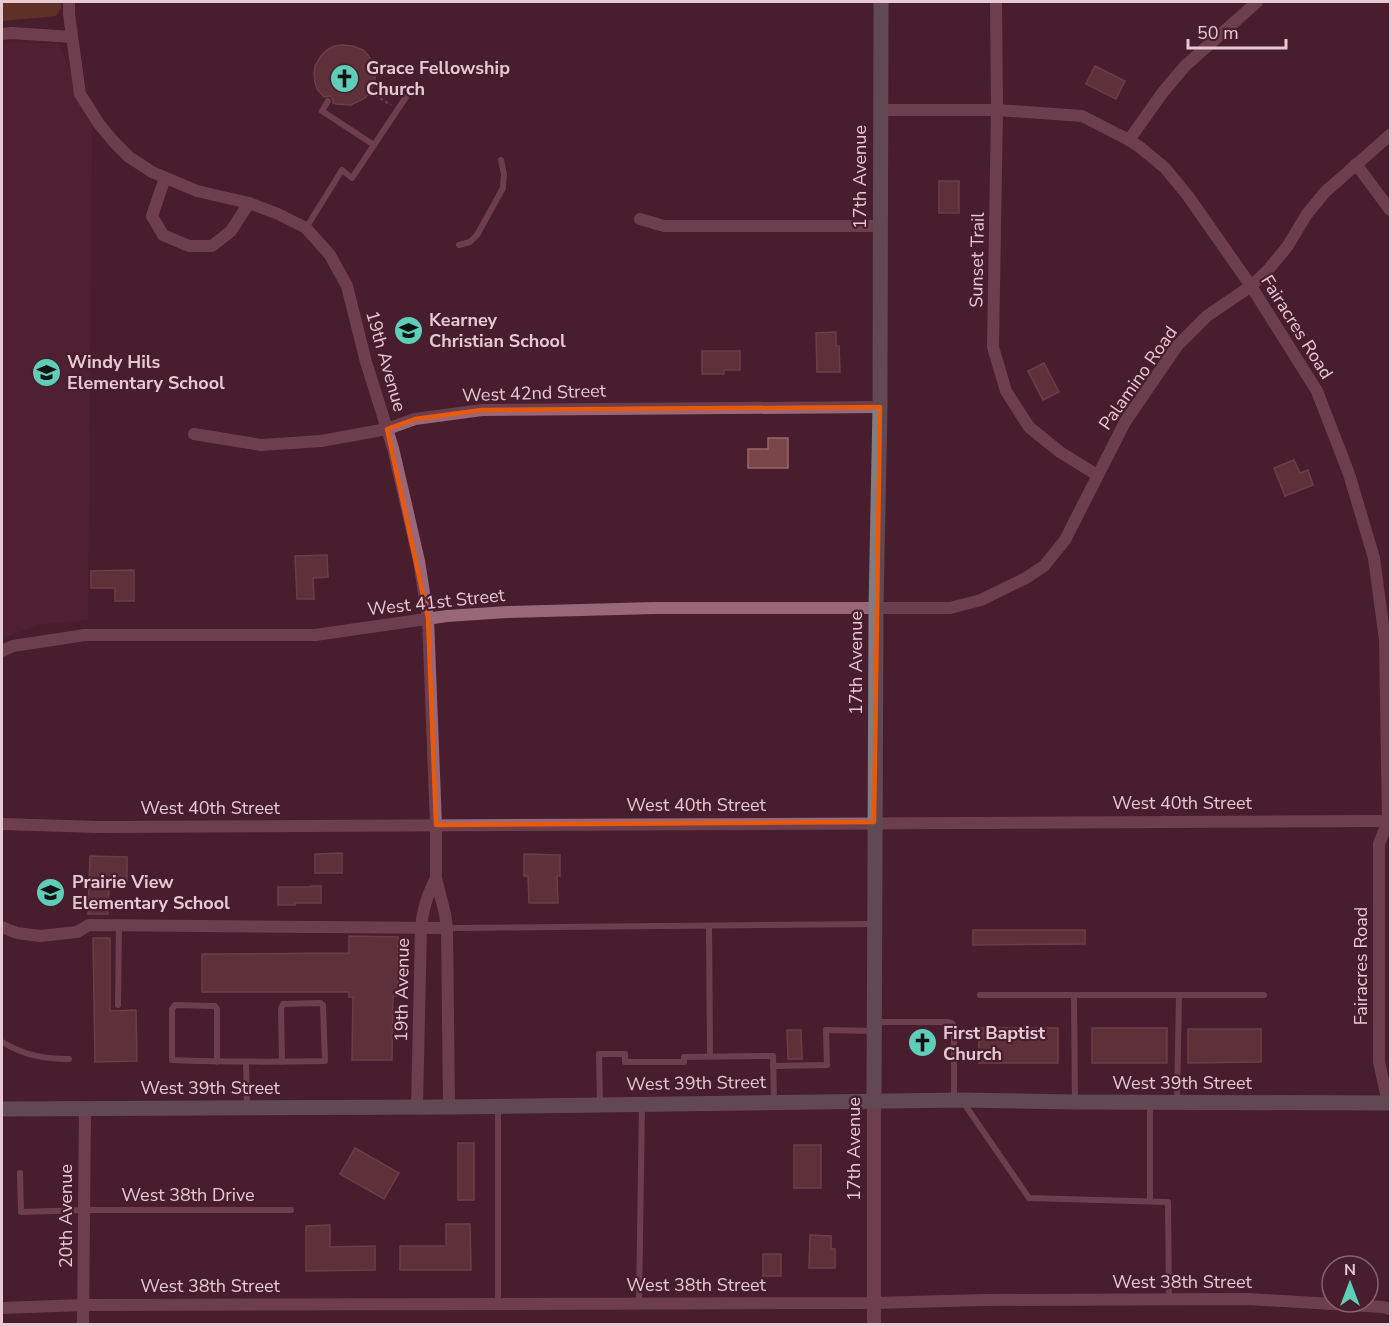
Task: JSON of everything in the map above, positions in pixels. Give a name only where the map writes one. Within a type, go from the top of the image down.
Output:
[{"type":"main road","name":"17th Avenue","points":[[874,1101],[881,2]]},
{"type":"main road","name":"West 39th Street","points":[[2,1109],[449,1107],[958,1100],[1177,1103],[1390,1100]]},
{"type":"street","name":"19th Avenue","points":[[69,2],[80,94],[99,124],[114,142],[129,157],[165,178],[197,191],[249,203],[306,228],[330,255],[347,286],[366,362],[393,448],[419,561],[428,618],[436,878],[447,928],[449,1107]]},
{"type":"street","name":"Sunset Trail","points":[[996,2],[997,110],[993,347],[1006,391],[1029,427],[1060,452],[1097,475]]},
{"type":"street","points":[[1128,140],[1185,66],[1257,2]]},
{"type":"street","points":[[2,34],[72,37]]},
{"type":"street","name":"Fairacres Road","points":[[880,110],[997,110],[1082,116],[1128,140],[1154,158],[1176,180],[1251,286],[1317,391],[1349,474],[1374,558],[1385,640],[1390,823],[1379,844],[1379,1062],[1390,1100]]},
{"type":"street","name":"Palamino Road","points":[[876,608],[951,608],[981,600],[1026,578],[1044,566],[1065,540],[1125,422],[1177,346],[1207,316],[1251,286],[1278,259],[1315,203],[1325,192],[1390,135]]},
{"type":"street","points":[[1356,164],[1390,210]]},
{"type":"street","points":[[165,178],[152,216],[163,235],[189,246],[212,246],[231,231],[249,203]]},
{"type":"street","points":[[640,219],[664,226],[880,226]]},
{"type":"street","name":"West 42nd Street","points":[[194,434],[261,445],[321,441],[387,429],[415,419],[482,410],[880,407]]},
{"type":"street","name":"West 41st Street","points":[[2,651],[13,646],[85,635],[315,635],[428,618],[507,612],[654,608],[876,608]]},
{"type":"street","name":"West 40th Street","points":[[2,824],[98,827],[874,822],[1390,823]]},
{"type":"street","name":"19th Avenue","points":[[417,1106],[421,928],[425,902],[436,878]]},
{"type":"street","points":[[2,927],[17,933],[40,936],[77,932],[89,925],[447,928]]},
{"type":"street","name":"17th Avenue","points":[[874,1101],[874,1324]]},
{"type":"street","name":"20th Avenue","points":[[83,1324],[85,1108]]},
{"type":"street","name":"West 38th Street","points":[[2,1308],[83,1305],[874,1304],[984,1300],[1248,1299],[1390,1309]]},
{"type":"lane","points":[[306,228],[342,170],[352,178],[406,97]]},
{"type":"lane","points":[[328,100],[322,111],[374,145]]},
{"type":"lane","points":[[459,245],[470,242],[477,235],[503,188],[504,174],[501,160]]},
{"type":"lane","points":[[447,928],[874,924]]},
{"type":"lane","points":[[118,925],[118,1005]]},
{"type":"lane","points":[[709,926],[710,1056]]},
{"type":"lane","points":[[980,995],[1264,995]]},
{"type":"lane","points":[[1074,995],[1076,1102]]},
{"type":"lane","points":[[1177,1103],[1179,995]]},
{"type":"lane","points":[[217,1062],[217,1009],[215,1006],[175,1005],[172,1009],[172,1060],[217,1062],[246,1063],[325,1061],[323,1005],[321,1003],[284,1004],[281,1009],[282,1062]]},
{"type":"lane","points":[[773,1066],[826,1065],[826,1030],[952,1023],[958,1100],[1029,1198],[1168,1202],[1169,1299]]},
{"type":"lane","points":[[2,1042],[16,1050],[48,1059],[69,1059]]},
{"type":"lane","points":[[600,1104],[599,1054],[625,1054],[625,1062],[684,1062],[684,1057],[773,1056],[774,1102]]},
{"type":"lane","points":[[246,1063],[246,1107]]},
{"type":"lane","points":[[1150,1103],[1150,1201]]},
{"type":"lane","points":[[639,1303],[642,1104]]},
{"type":"lane","points":[[498,1105],[498,1304]]},
{"type":"lane","name":"West 38th Drive","points":[[20,1173],[21,1212],[291,1210]]},
{"type":"path","points":[[370,92],[398,110]]},
{"type":"highlighted area","points":[[880,407],[874,822],[436,825],[428,618],[387,429],[415,419],[482,410]]},
{"type":"shaded area","points":[[2,2],[61,2],[61,8],[56,16],[2,21]]},
{"type":"shaded area","name":"Windy Hils Elementary School","points":[[9,42],[58,43],[78,96],[92,123],[88,620],[42,624],[2,638],[2,44]]},
{"type":"building","name":"Grace Fellowship Church","points":[[342,45],[363,50],[375,68],[375,82],[370,92],[365,98],[351,105],[333,103],[330,96],[324,97],[317,89],[315,82],[315,66],[321,56],[334,46]]},
{"type":"building","points":[[1095,66],[1125,81],[1116,99],[1086,84]]},
{"type":"building","points":[[939,181],[959,181],[959,213],[939,213]]},
{"type":"building","points":[[836,332],[840,372],[817,372],[816,333]]},
{"type":"building","points":[[702,351],[740,351],[740,370],[724,370],[724,374],[702,374]]},
{"type":"building","points":[[1044,363],[1059,392],[1043,400],[1028,371]]},
{"type":"building","points":[[768,438],[788,438],[788,468],[748,468],[748,449],[768,449]]},
{"type":"building","points":[[1294,460],[1300,473],[1308,470],[1313,485],[1285,496],[1274,468]]},
{"type":"building","points":[[327,555],[328,577],[313,578],[314,599],[297,599],[295,556]]},
{"type":"building","points":[[134,570],[134,601],[115,601],[115,588],[91,588],[91,571]]},
{"type":"building","points":[[342,853],[342,873],[315,873],[315,854]]},
{"type":"building","points":[[524,854],[560,855],[560,876],[557,876],[558,903],[529,903],[528,876],[524,876]]},
{"type":"building","points":[[90,856],[127,857],[127,884],[109,884],[108,914],[88,914]]},
{"type":"building","points":[[321,886],[321,903],[278,905],[278,887]]},
{"type":"building","points":[[973,930],[1085,930],[1085,944],[973,945]]},
{"type":"building","points":[[349,936],[398,937],[398,996],[393,996],[392,1060],[352,1060],[353,997],[349,997],[349,992],[202,992],[202,954],[349,953]]},
{"type":"building","points":[[93,938],[110,938],[110,1011],[136,1010],[137,1061],[95,1062]]},
{"type":"building","points":[[979,1028],[1058,1028],[1058,1063],[979,1063]]},
{"type":"building","points":[[1092,1028],[1167,1028],[1167,1063],[1092,1063]]},
{"type":"building","points":[[1188,1029],[1261,1029],[1261,1062],[1188,1063]]},
{"type":"building","points":[[787,1030],[801,1030],[802,1059],[788,1059]]},
{"type":"building","points":[[458,1143],[474,1143],[474,1200],[458,1200]]},
{"type":"building","points":[[794,1145],[821,1145],[821,1188],[794,1188]]},
{"type":"building","points":[[355,1148],[399,1173],[384,1199],[340,1174]]},
{"type":"building","points":[[446,1224],[470,1224],[471,1270],[400,1270],[400,1246],[446,1246]]},
{"type":"building","points":[[330,1225],[330,1247],[375,1246],[375,1270],[306,1271],[306,1226]]},
{"type":"building","points":[[810,1235],[831,1236],[831,1249],[835,1249],[835,1268],[809,1268]]},
{"type":"building","points":[[763,1254],[781,1254],[781,1276],[763,1276]]},
{"type":"place","name":"Grace Fellowship Church","points":[[345,78]]},
{"type":"place","name":"Kearney Christian School","points":[[408,330]]},
{"type":"place","name":"Windy Hils Elementary School","points":[[46,372]]},
{"type":"place","name":"Prairie View Elementary School","points":[[51,892]]},
{"type":"place","name":"First Baptist Church","points":[[922,1043]]}]
